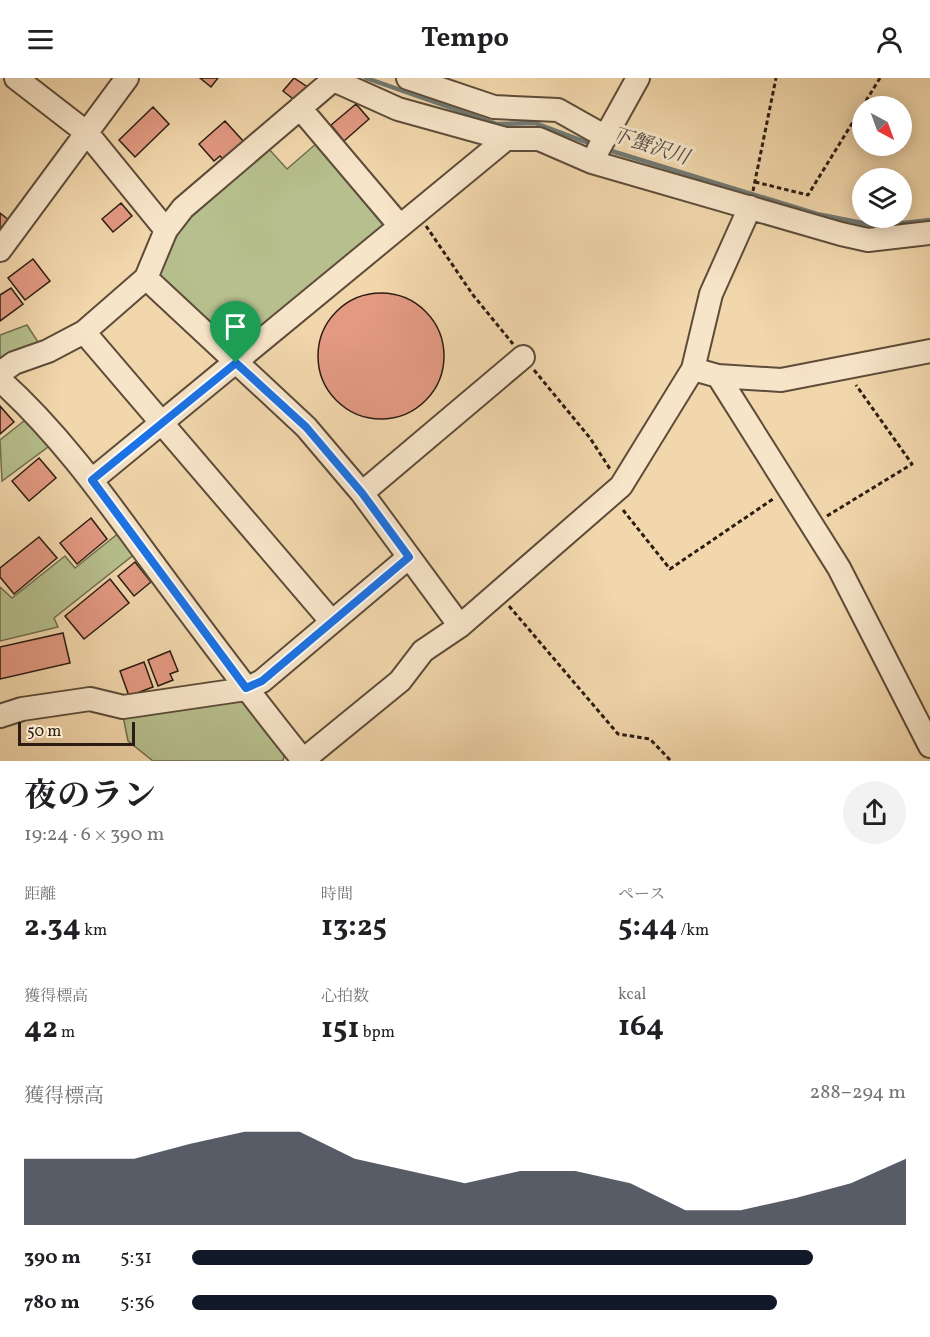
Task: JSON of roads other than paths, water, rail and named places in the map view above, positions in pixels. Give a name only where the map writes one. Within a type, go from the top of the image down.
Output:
[{"type":"street","points":[[16,78],[87,133],[166,230]]},
{"type":"street","points":[[0,250],[127,78]]},
{"type":"street","points":[[408,78],[451,85],[494,107],[558,110],[606,137]]},
{"type":"street","points":[[592,162],[638,78]]},
{"type":"street","points":[[0,373],[14,363],[48,351],[84,332],[146,278],[166,230],[183,208],[331,79],[398,109],[506,139],[539,139],[592,162],[868,240],[930,233]]},
{"type":"street","points":[[300,108],[400,226]]},
{"type":"street","points":[[92,480],[506,139]]},
{"type":"street","points":[[0,380],[33,410],[92,480],[303,761],[400,681],[423,651],[460,626],[621,486],[693,369],[711,294],[750,207]]},
{"type":"street","points":[[146,278],[306,427],[362,493],[460,626]]},
{"type":"street","points":[[84,332],[332,622]]},
{"type":"street","points":[[693,369],[718,376],[781,380],[930,351]]},
{"type":"street","points":[[362,493],[523,357]]},
{"type":"street","points":[[718,376],[839,568],[930,747]]},
{"type":"street","points":[[0,716],[22,709],[90,699],[123,707],[246,688],[262,681],[409,557]]},
{"type":"waterway","name":"下蟹沢川","points":[[366,78],[497,124],[535,123],[594,145]]},
{"type":"waterway","name":"下蟹沢川","points":[[605,149],[817,214],[877,226],[930,220]]}]
